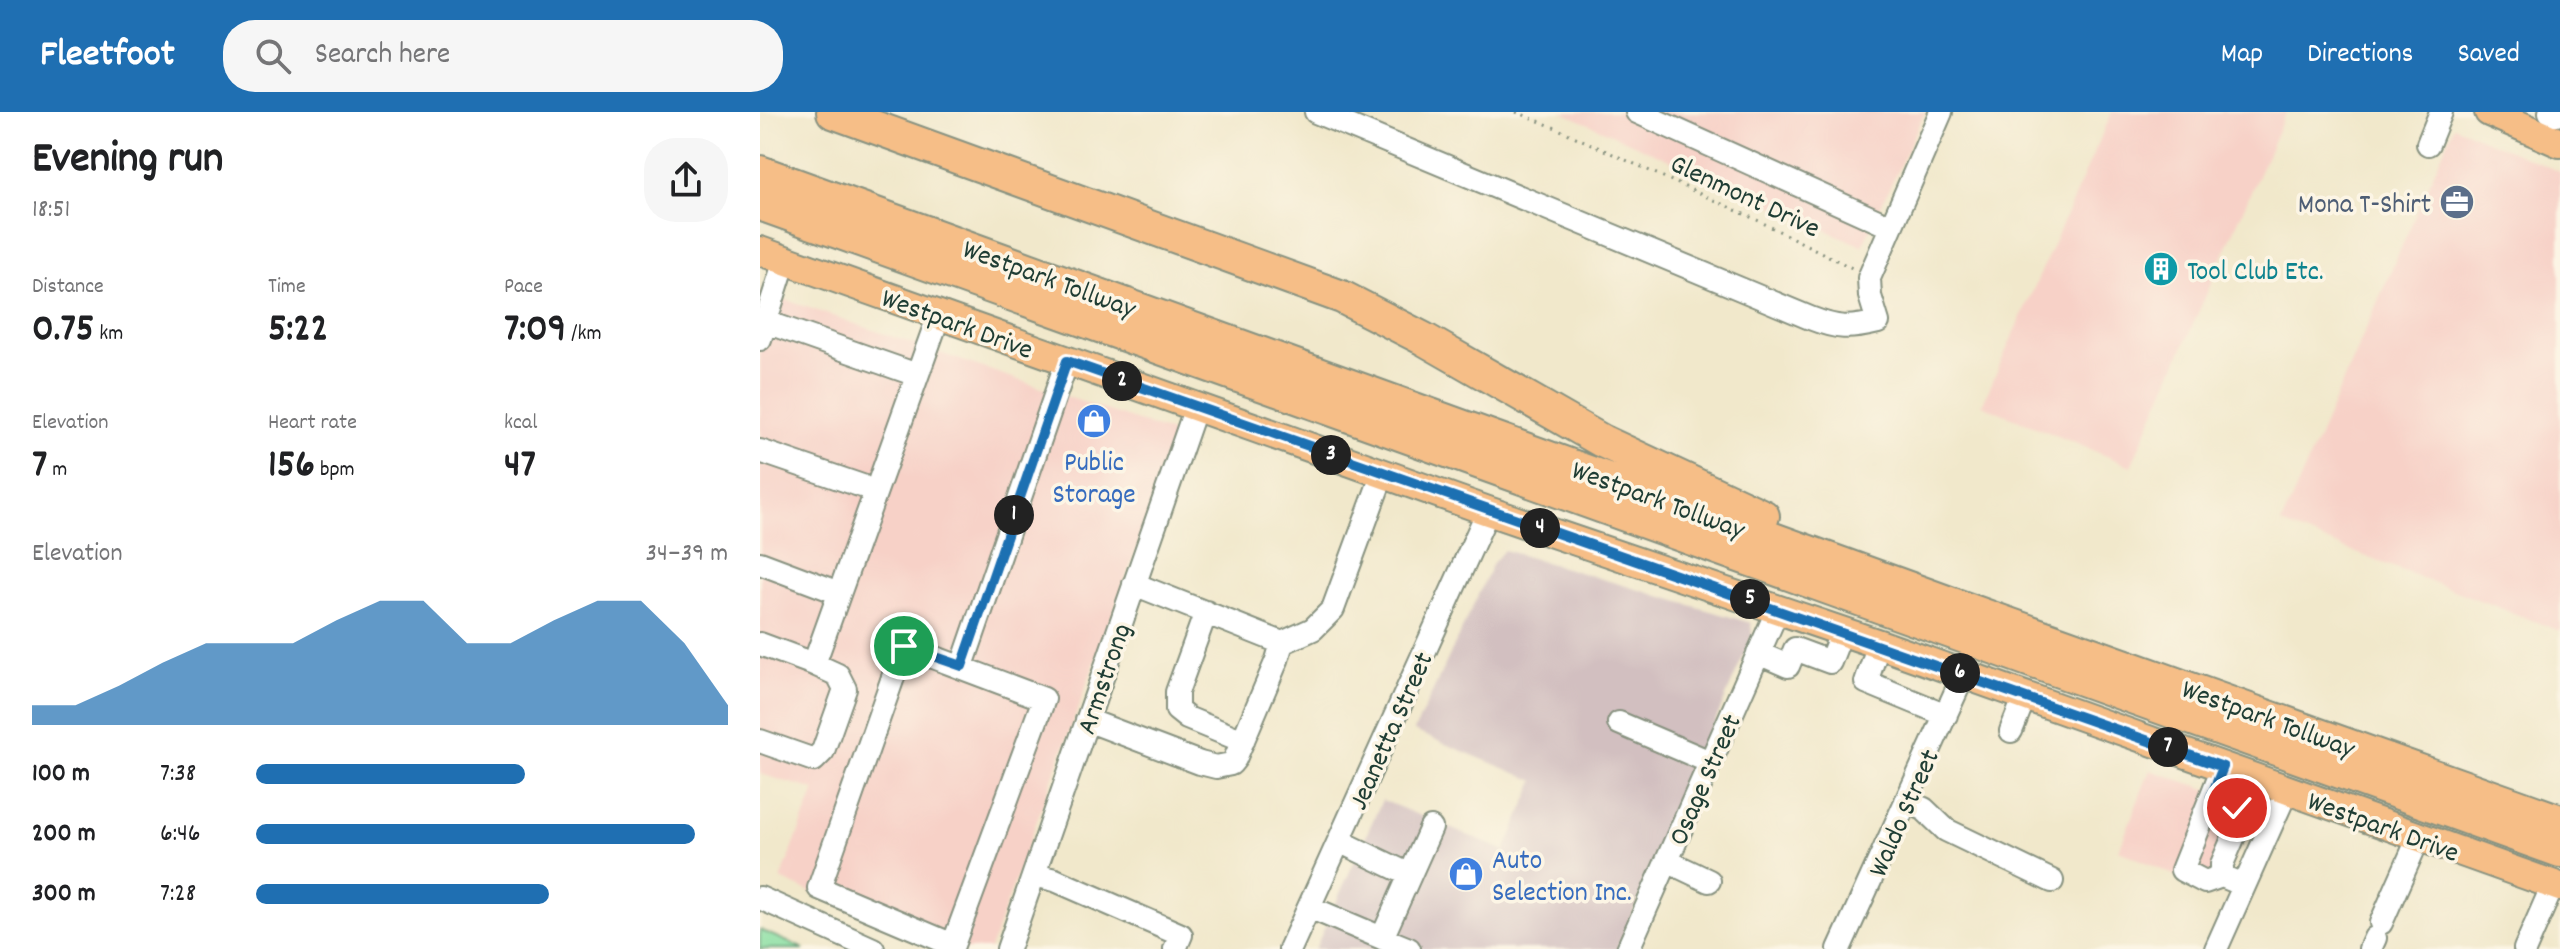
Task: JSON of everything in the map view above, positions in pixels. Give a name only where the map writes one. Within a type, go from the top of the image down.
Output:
[{"type":"highway","points":[[833,112],[1342,297],[1424,339],[1602,441],[1947,602]]},
{"type":"highway","name":"Westpark Tollway","points":[[760,172],[2560,821]]},
{"type":"highway","name":"Westpark Tollway","points":[[760,204],[2560,851]]},
{"type":"main road","points":[[2489,112],[2560,143]]},
{"type":"main road","name":"Westpark Drive","points":[[773,255],[1488,511],[1842,631],[2557,886]]},
{"type":"street","points":[[1316,112],[1827,325],[1851,329],[1878,322],[1870,296],[1869,278],[1941,112]]},
{"type":"street","points":[[1637,112],[1672,119],[1891,227]]},
{"type":"street","points":[[2428,144],[2441,112]]},
{"type":"street","points":[[773,255],[763,330],[917,375]]},
{"type":"street","points":[[814,664],[939,315]]},
{"type":"street","points":[[962,666],[1067,361]]},
{"type":"street","name":"Armstrong","points":[[1008,949],[1196,407]]},
{"type":"street","points":[[760,451],[862,486]]},
{"type":"street","points":[[1087,720],[1200,763],[1216,767],[1231,764],[1282,643],[1313,629],[1333,609],[1383,473]]},
{"type":"street","name":"Jeanetta Street","points":[[1290,949],[1488,511]]},
{"type":"street","points":[[760,563],[829,589]]},
{"type":"street","points":[[1134,584],[1282,643]]},
{"type":"street","name":"Osage Street","points":[[1628,949],[1778,609]]},
{"type":"street","points":[[1206,612],[1177,692],[1177,710],[1187,718],[1243,741]]},
{"type":"street","points":[[1758,653],[1788,666],[1795,649],[1830,662],[1842,631]]},
{"type":"street","points":[[760,644],[838,675],[845,689],[823,751],[814,760],[760,741]]},
{"type":"street","points":[[1879,644],[1866,682],[1946,715]]},
{"type":"street","points":[[904,646],[962,666],[1044,699],[953,945],[819,888],[904,646]]},
{"type":"street","name":"Waldo Street","points":[[1839,949],[1964,674]]},
{"type":"street","points":[[2011,731],[2025,696]]},
{"type":"street","points":[[1619,723],[1710,762]]},
{"type":"street","points":[[2223,767],[2181,867],[2185,873],[2205,882],[2222,876],[2244,885]]},
{"type":"street","points":[[2216,949],[2287,790]]},
{"type":"street","points":[[2211,797],[2241,812],[2242,817],[2222,864],[2222,876]]},
{"type":"street","points":[[1906,801],[1924,809],[1946,830],[2052,881]]},
{"type":"street","points":[[1382,938],[1431,828]]},
{"type":"street","points":[[2375,937],[2419,837]]},
{"type":"street","points":[[1339,841],[1410,875]]},
{"type":"street","points":[[1667,861],[1709,881]]},
{"type":"street","points":[[1034,875],[1055,880],[1181,935],[1175,949]]},
{"type":"street","points":[[2525,949],[2557,886]]},
{"type":"street","points":[[760,898],[873,949]]},
{"type":"street","points":[[1309,907],[1409,949]]},
{"type":"path","name":"Glenmont Drive","points":[[1516,112],[1757,220],[1869,278]]},
{"type":"shaded area","points":[[1562,112],[1925,112],[1862,246]]},
{"type":"shaded area","name":"Tool Club Etc.","points":[[2112,112],[2286,112],[2131,466],[1982,405]]},
{"type":"shaded area","points":[[2454,126],[2560,172],[2560,631],[2281,524]]},
{"type":"shaded area","points":[[760,291],[1178,435],[990,949],[937,949],[781,879],[815,790],[760,774]]},
{"type":"shaded area","points":[[1504,550],[1751,623],[1752,636],[1617,949],[1315,949],[1382,800],[1505,851],[1535,781],[1414,731],[1493,563]]},
{"type":"shaded area","points":[[2150,770],[2254,805],[2256,811],[2217,895],[2119,850]]},
{"type":"green space","points":[[760,930],[804,949],[760,949]]},
{"type":"place","name":"Mona T-Shirt","points":[[2457,202]]},
{"type":"place","name":"Tool Club Etc.","points":[[2161,269]]},
{"type":"place","name":"Public Storage","points":[[1094,421]]},
{"type":"place","name":"Auto Selection Inc.","points":[[1466,874]]},
{"type":"route","points":[[904,646],[962,666],[1067,361],[2223,767],[2211,797],[2237,808]]}]
